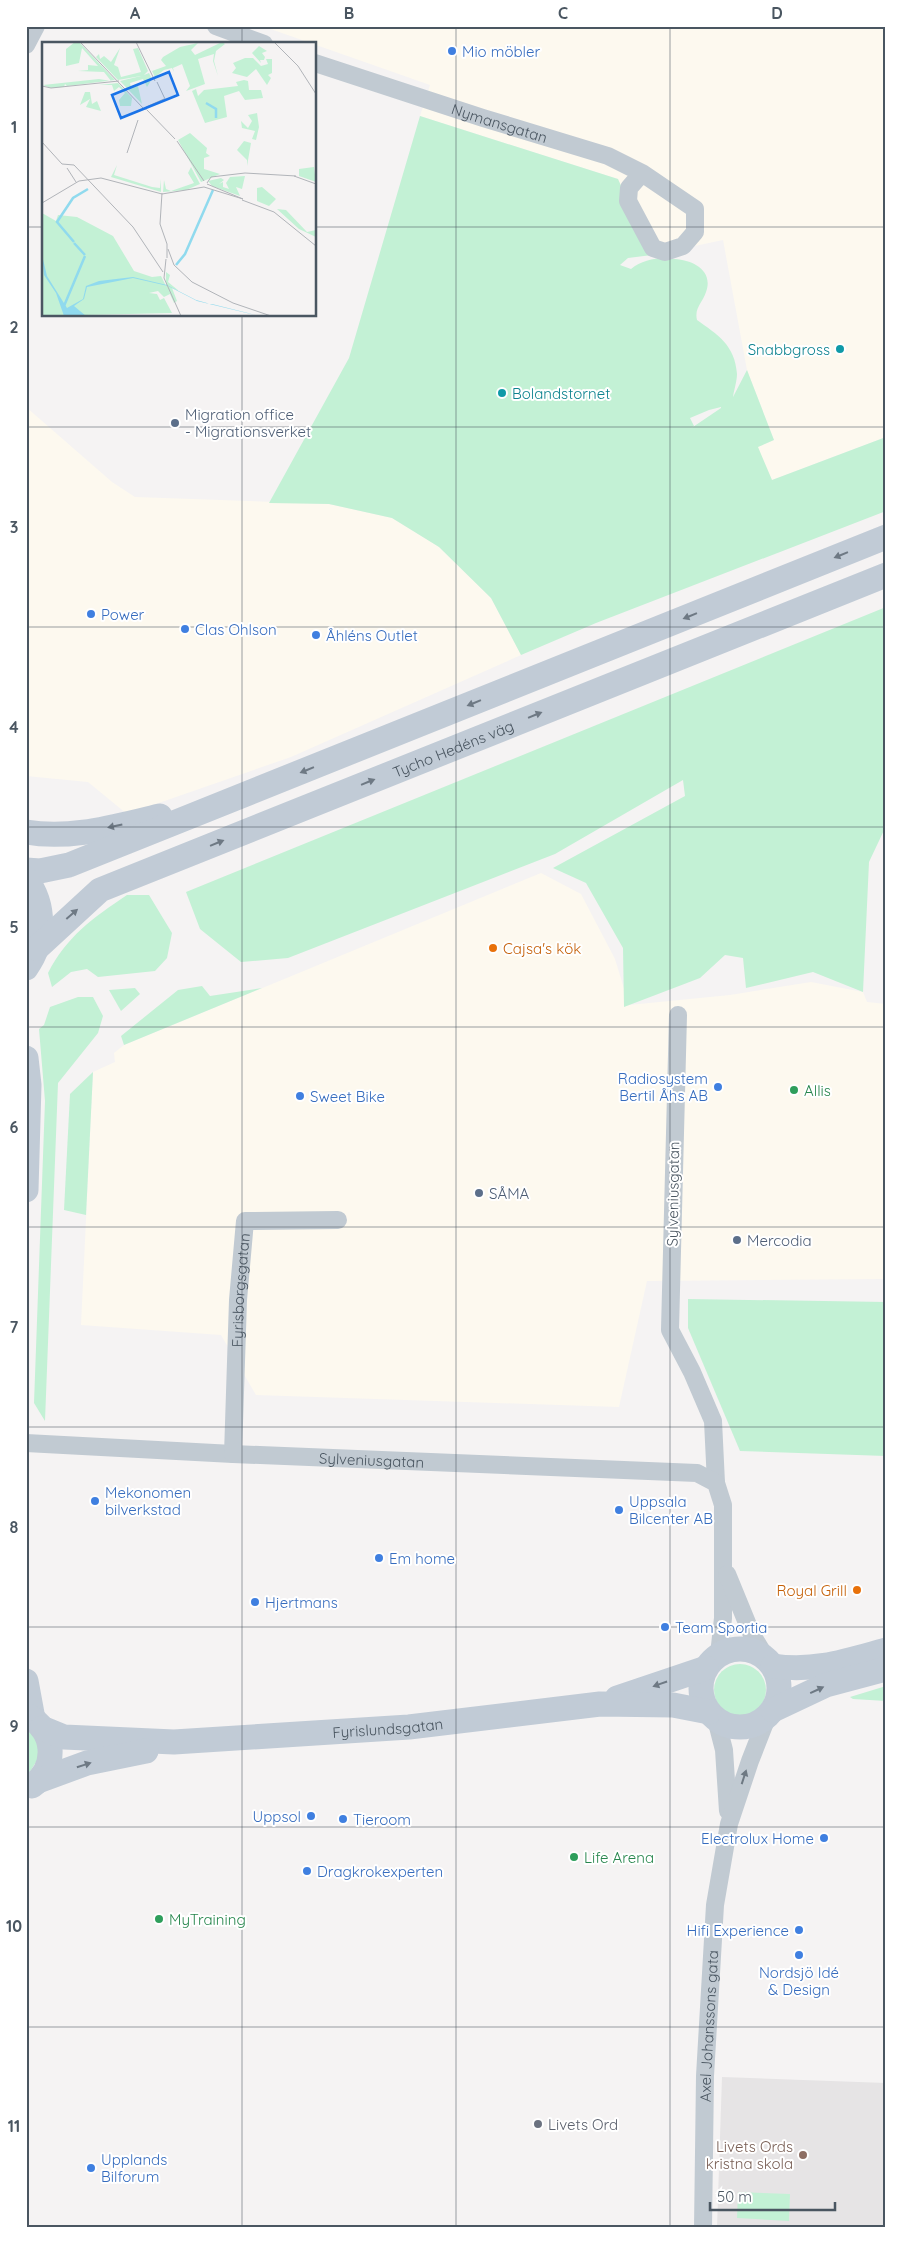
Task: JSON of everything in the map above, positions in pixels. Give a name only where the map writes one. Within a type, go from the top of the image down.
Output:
[{"type":"main road","points":[[26,870],[40,872],[70,865],[886,537]]},
{"type":"main road","name":"Tycho Hedéns väg","points":[[32,958],[100,890],[886,575]]},
{"type":"main road","points":[[26,832],[46,836],[86,832],[231,801]]},
{"type":"main road","points":[[26,880],[31,886],[39,906],[41,927],[32,958]]},
{"type":"main road","points":[[26,1058],[29,1086],[26,1190]]},
{"type":"main road","points":[[886,1650],[819,1668],[790,1668],[769,1662],[755,1652],[743,1649],[731,1650],[713,1661],[702,1679],[701,1690],[703,1702],[713,1715],[726,1724],[743,1726],[759,1722],[770,1713],[826,1685],[886,1669]]},
{"type":"main road","name":"Fyrislundsgatan","points":[[600,1704],[713,1661]]},
{"type":"main road","points":[[769,1662],[778,1676],[779,1688],[770,1713]]},
{"type":"main road","points":[[26,1681],[34,1721],[48,1738],[50,1761],[45,1772],[32,1785]]},
{"type":"main road","name":"Fyrislundsgatan","points":[[34,1721],[64,1737],[174,1742],[409,1727],[600,1704],[674,1705],[713,1715]]},
{"type":"main road","name":"Fyrislundsgatan","points":[[32,1785],[87,1763],[137,1753],[174,1742]]},
{"type":"street","points":[[26,45],[36,26]]},
{"type":"street","points":[[216,26],[259,42]]},
{"type":"street","name":"Nymansgatan","points":[[316,63],[482,118],[608,156],[642,173],[695,208],[695,232],[683,246],[665,252],[653,248],[650,243],[628,201],[629,188],[642,173]]},
{"type":"street","name":"Sylveniusgatan","points":[[678,1015],[670,1330],[692,1372],[713,1421],[716,1483],[723,1505],[723,1618],[713,1661]]},
{"type":"street","name":"Fyrisborgsgatan","points":[[233,1454],[238,1300],[244,1221],[338,1220]]},
{"type":"street","name":"Sylveniusgatan","points":[[26,1443],[233,1454],[698,1473],[716,1483]]},
{"type":"street","name":"Sylveniusgatan","points":[[723,1564],[752,1635],[769,1662]]},
{"type":"street","name":"Axel Johanssons gata","points":[[703,2228],[705,2076],[715,1905],[729,1824],[750,1761],[770,1713]]},
{"type":"street","name":"Axel Johanssons gata","points":[[713,1715],[724,1750],[729,1824]]},
{"type":"shaded area","points":[[262,26],[886,26],[886,437],[772,480],[757,447],[774,440],[747,370],[723,240],[652,255],[618,179],[420,116],[430,85],[316,45],[316,42],[308,42]]},
{"type":"shaded area","points":[[26,407],[112,482],[135,497],[329,504],[392,518],[439,547],[491,598],[521,655],[291,757],[127,814],[88,782],[26,776]]},
{"type":"shaded area","points":[[541,873],[581,894],[615,959],[629,1005],[730,995],[811,982],[863,992],[867,1002],[886,1004],[886,1279],[647,1281],[619,1407],[256,1395],[221,1335],[81,1325],[93,1072],[115,1062],[114,1053],[124,1045]]},
{"type":"shaded area","name":"Livets Ords kristna skola","points":[[722,2077],[886,2083],[886,2228],[717,2228]]},
{"type":"green space","points":[[420,116],[618,179],[652,255],[628,258],[620,265],[631,269],[646,261],[669,258],[688,261],[704,272],[708,284],[705,296],[697,312],[697,320],[718,336],[733,355],[736,364],[737,380],[733,397],[747,370],[774,440],[758,447],[772,480],[886,437],[886,511],[596,623],[521,655],[491,598],[439,547],[392,518],[329,504],[269,503],[349,358]],"holes":[[[721,408],[690,429],[694,426],[690,418],[709,410]]]},
{"type":"green space","points":[[886,607],[886,826],[869,862],[863,992],[813,972],[746,988],[743,958],[725,955],[700,978],[624,1007],[623,948],[586,883],[553,868],[685,796],[683,780],[555,854],[288,958],[241,962],[200,929],[186,892]]},
{"type":"green space","points":[[127,895],[149,895],[172,933],[167,958],[155,971],[98,977],[87,969],[71,972],[52,987],[48,973],[55,960],[72,938],[92,920]]},
{"type":"green space","points":[[202,986],[210,996],[262,988],[124,1045],[121,1036],[178,990]]},
{"type":"green space","points":[[135,988],[140,994],[121,1011],[109,990]]},
{"type":"green space","points":[[78,997],[93,997],[103,1016],[98,1033],[58,1083],[45,1421],[34,1403],[45,1101],[39,1029],[44,1025],[50,1007]]},
{"type":"green space","points":[[93,1072],[86,1215],[64,1210],[70,1094]]},
{"type":"green space","points":[[688,1299],[886,1302],[886,1456],[740,1451],[688,1328]]},
{"type":"green space","points":[[735,1664],[745,1664],[754,1668],[762,1676],[766,1690],[762,1704],[754,1712],[745,1716],[735,1716],[726,1712],[718,1704],[714,1695],[714,1685],[718,1676],[726,1668]]},
{"type":"green space","points":[[886,1686],[886,1701],[853,1699],[850,1697]]},
{"type":"green space","points":[[26,1726],[35,1734],[41,1754],[26,1778]]},
{"type":"green space","points":[[738,2192],[790,2194],[789,2221],[737,2218]]},
{"type":"place","name":"Mio möbler","points":[[452,51]]},
{"type":"place","name":"Snabbgross","points":[[840,349]]},
{"type":"place","name":"Bolandstornet","points":[[502,393]]},
{"type":"place","name":"Migration office - Migrationsverket","points":[[175,423]]},
{"type":"place","name":"Power","points":[[91,614]]},
{"type":"place","name":"Clas Ohlson","points":[[185,629]]},
{"type":"place","name":"Åhléns Outlet","points":[[316,635]]},
{"type":"place","name":"Cajsa's kök","points":[[493,948]]},
{"type":"place","name":"Radiosystem Bertil Åhs AB","points":[[718,1087]]},
{"type":"place","name":"Allis","points":[[794,1090]]},
{"type":"place","name":"Sweet Bike","points":[[300,1096]]},
{"type":"place","name":"SÅMA","points":[[479,1193]]},
{"type":"place","name":"Mercodia","points":[[737,1240]]},
{"type":"place","name":"Mekonomen bilverkstad","points":[[95,1501]]},
{"type":"place","name":"Uppsala Bilcenter AB","points":[[619,1510]]},
{"type":"place","name":"Em home","points":[[379,1558]]},
{"type":"place","name":"Royal Grill","points":[[857,1590]]},
{"type":"place","name":"Hjertmans","points":[[255,1602]]},
{"type":"place","name":"Team Sportia","points":[[665,1627]]},
{"type":"place","name":"Uppsol","points":[[311,1816]]},
{"type":"place","name":"Tieroom","points":[[343,1819]]},
{"type":"place","name":"Electrolux Home","points":[[824,1838]]},
{"type":"place","name":"Life Arena","points":[[574,1857]]},
{"type":"place","name":"Dragkrokexperten","points":[[307,1871]]},
{"type":"place","name":"MyTraining","points":[[159,1919]]},
{"type":"place","name":"Hifi Experience","points":[[799,1930]]},
{"type":"place","name":"Nordsjö Idé & Design","points":[[799,1955]]},
{"type":"place","name":"Livets Ord","points":[[538,2124]]},
{"type":"place","name":"Livets Ords kristna skola","points":[[803,2155]]},
{"type":"place","name":"Upplands Bilforum","points":[[91,2168]]}]
